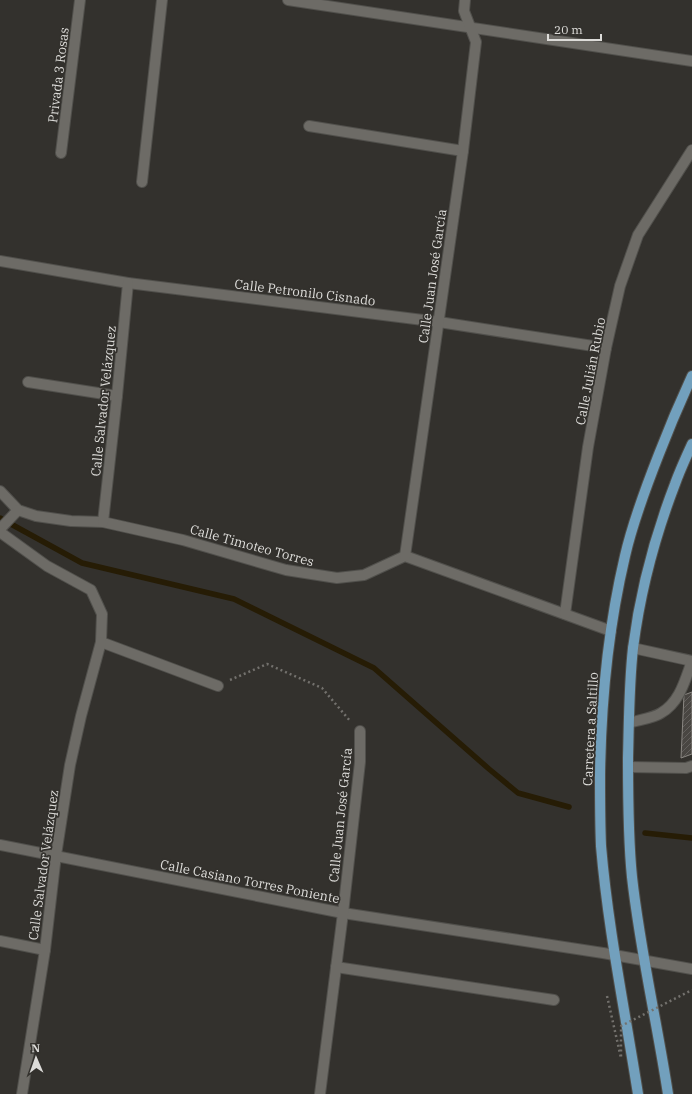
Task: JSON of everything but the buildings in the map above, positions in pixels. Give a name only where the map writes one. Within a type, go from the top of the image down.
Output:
[{"type":"main road","name":"Carretera a Saltillo","points":[[638,1094],[615,955],[605,882],[600,816],[601,736],[604,681],[611,631],[625,555],[633,526],[647,484],[677,407],[692,376]]},
{"type":"main road","points":[[668,1094],[660,1040],[644,960],[632,878],[628,814],[629,723],[633,648],[644,589],[658,533],[675,484],[692,444]]},
{"type":"street","name":"Privada 3 Rosas","points":[[61,153],[80,0]]},
{"type":"street","points":[[142,182],[162,0]]},
{"type":"street","points":[[288,0],[471,29],[692,61]]},
{"type":"street","name":"Calle Juan José García","points":[[405,556],[463,151],[476,42],[464,11],[465,0]]},
{"type":"street","points":[[309,126],[463,151]]},
{"type":"street","name":"Calle Julián Rubio","points":[[565,614],[588,447],[606,348],[620,286],[638,235],[692,150]]},
{"type":"street","name":"Calle Petronilo Cisnado","points":[[0,261],[128,283],[438,322],[606,348]]},
{"type":"street","name":"Calle Salvador Velázquez","points":[[103,522],[128,283]]},
{"type":"street","points":[[28,382],[117,396]]},
{"type":"street","points":[[0,490],[18,510],[0,530],[46,566],[91,590],[102,614],[101,642],[218,686]]},
{"type":"street","name":"Calle Timoteo Torres","points":[[18,510],[36,516],[64,520],[103,522],[183,540],[286,570],[337,578],[364,575],[405,556]]},
{"type":"street","points":[[405,556],[611,631]]},
{"type":"street","name":"Calle Salvador Velázquez","points":[[22,1094],[45,950],[56,855],[72,758],[81,716],[101,642]]},
{"type":"street","points":[[629,723],[661,714],[671,705],[680,694],[692,661],[633,648]]},
{"type":"street","name":"Calle Juan José García","points":[[320,1094],[360,762],[360,731]]},
{"type":"street","points":[[628,767],[686,768],[692,766]]},
{"type":"street","name":"Calle Casiano Torres Poniente","points":[[0,845],[343,913],[615,955],[692,969]]},
{"type":"street","points":[[0,941],[45,950]]},
{"type":"street","points":[[336,967],[554,1000]]},
{"type":"path","name":"Calle Juan José García","points":[[218,686],[267,664],[322,688],[360,731]]},
{"type":"path","points":[[607,996],[621,1058],[621,1026],[692,990]]},
{"type":"waterway","points":[[0,518],[82,563],[234,599],[374,668],[518,793],[569,807]]},
{"type":"waterway","points":[[645,833],[692,838]]}]
